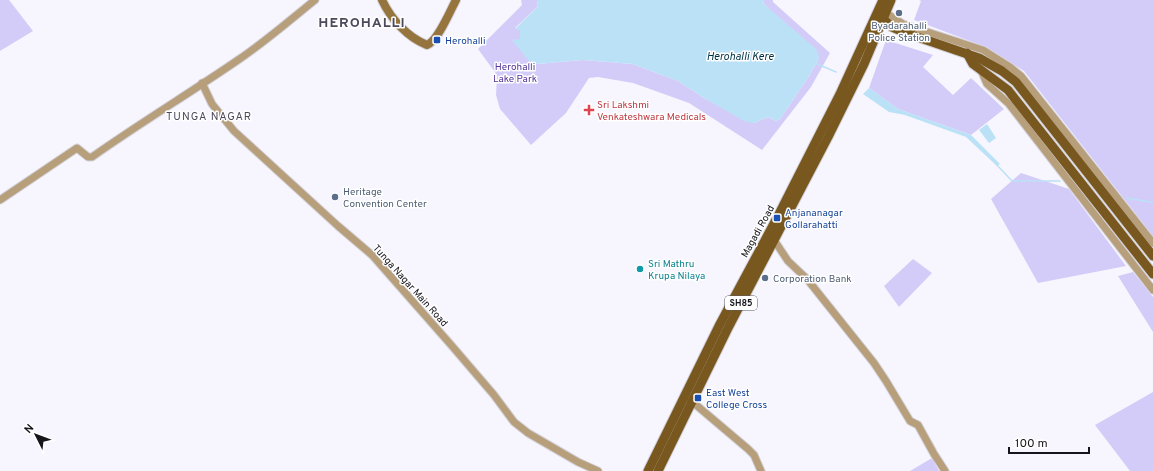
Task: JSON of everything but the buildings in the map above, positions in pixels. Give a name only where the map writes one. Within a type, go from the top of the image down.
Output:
[{"type":"main road","points":[[382,0],[398,24],[427,45],[437,37],[456,0]]},
{"type":"main road","name":"Magadi Road","points":[[882,16],[883,0]]},
{"type":"main road","name":"Magadi Road","points":[[658,471],[719,325],[849,84],[891,0]]},
{"type":"main road","points":[[882,16],[892,27],[979,58],[1002,71],[1016,82],[1153,256]]},
{"type":"main road","points":[[967,53],[973,64],[1008,90],[1153,274]]},
{"type":"main road","name":"Magadi Road","points":[[648,471],[727,330],[828,137],[849,84]]},
{"type":"street","points":[[0,200],[77,148],[88,157],[92,156],[137,125],[166,108],[240,59],[315,0]]},
{"type":"street","points":[[882,16],[983,50],[1010,67],[1021,76],[1153,243]]},
{"type":"street","points":[[981,70],[986,84],[1008,104],[1153,290]]},
{"type":"street","name":"Tunga Nagar Main Road","points":[[202,83],[212,104],[234,131],[332,221],[372,255],[457,352],[514,422],[528,433],[578,462],[598,471]]},
{"type":"street","points":[[768,232],[788,261],[807,279],[874,363],[910,422],[918,425],[945,471]]},
{"type":"street","points":[[689,399],[748,449],[754,456],[761,471]]},
{"type":"green space","points":[[0,0],[9,0],[33,31],[0,51]]},
{"type":"green space","name":"Herohalli Lake Park","points":[[521,0],[538,0],[537,7],[515,28],[520,30],[520,40],[513,40],[537,64],[583,60],[633,64],[678,81],[704,98],[754,123],[768,117],[776,121],[780,119],[809,76],[819,58],[764,4],[763,0],[773,0],[773,2],[830,53],[811,87],[762,150],[689,103],[633,83],[598,77],[589,78],[566,113],[531,145],[500,109],[496,95],[497,75],[478,49],[522,5]]},
{"type":"green space","points":[[919,0],[1153,0],[1153,236],[1024,71],[986,47],[914,20],[921,1]]},
{"type":"green space","points":[[886,40],[933,55],[923,67],[953,95],[971,78],[1004,109],[971,135],[898,109],[869,88]]},
{"type":"green space","points":[[1021,173],[1069,189],[1126,266],[1038,283],[991,199]]},
{"type":"green space","points":[[913,259],[932,273],[899,307],[884,286]]},
{"type":"green space","points":[[1133,272],[1153,297],[1153,332],[1118,276]]},
{"type":"green space","points":[[1153,392],[1153,471],[1130,471],[1095,425]]},
{"type":"green space","points":[[932,458],[939,471],[910,471]]},
{"type":"water","name":"Herohalli Kere","points":[[538,0],[763,0],[764,4],[816,49],[819,58],[809,76],[780,119],[776,121],[768,117],[754,123],[746,122],[678,81],[633,64],[583,60],[537,64],[528,60],[512,40],[520,39],[520,30],[515,29],[537,7]]},
{"type":"water","points":[[869,88],[898,109],[971,135],[1000,164],[997,166],[966,137],[905,115],[889,112],[863,94]]},
{"type":"water","points":[[987,124],[996,138],[989,143],[979,130]]},
{"type":"waterway","points":[[815,63],[836,72]]},
{"type":"waterway","points":[[996,164],[1012,181],[1060,181]]},
{"type":"waterway","points":[[1126,198],[1153,203]]},
{"type":"place","name":"Byadarahalli Police Station","points":[[899,13]]},
{"type":"place","name":"Herohalli","points":[[437,40]]},
{"type":"place","name":"Sri Lakshmi Venkateshwara Medicals","points":[[589,110]]},
{"type":"place","name":"Heritage Convention Center","points":[[335,197]]},
{"type":"place","name":"Anjananagar Gollarahatti","points":[[777,218]]},
{"type":"place","name":"Sri Mathru Krupa Nilaya","points":[[640,269]]},
{"type":"place","name":"Corporation Bank","points":[[765,278]]},
{"type":"place","name":"East West College Cross","points":[[698,398]]},
{"type":"district","name":"HEROHALLI","points":[[362,22]]},
{"type":"district","name":"TUNGA NAGAR","points":[[209,116]]}]
